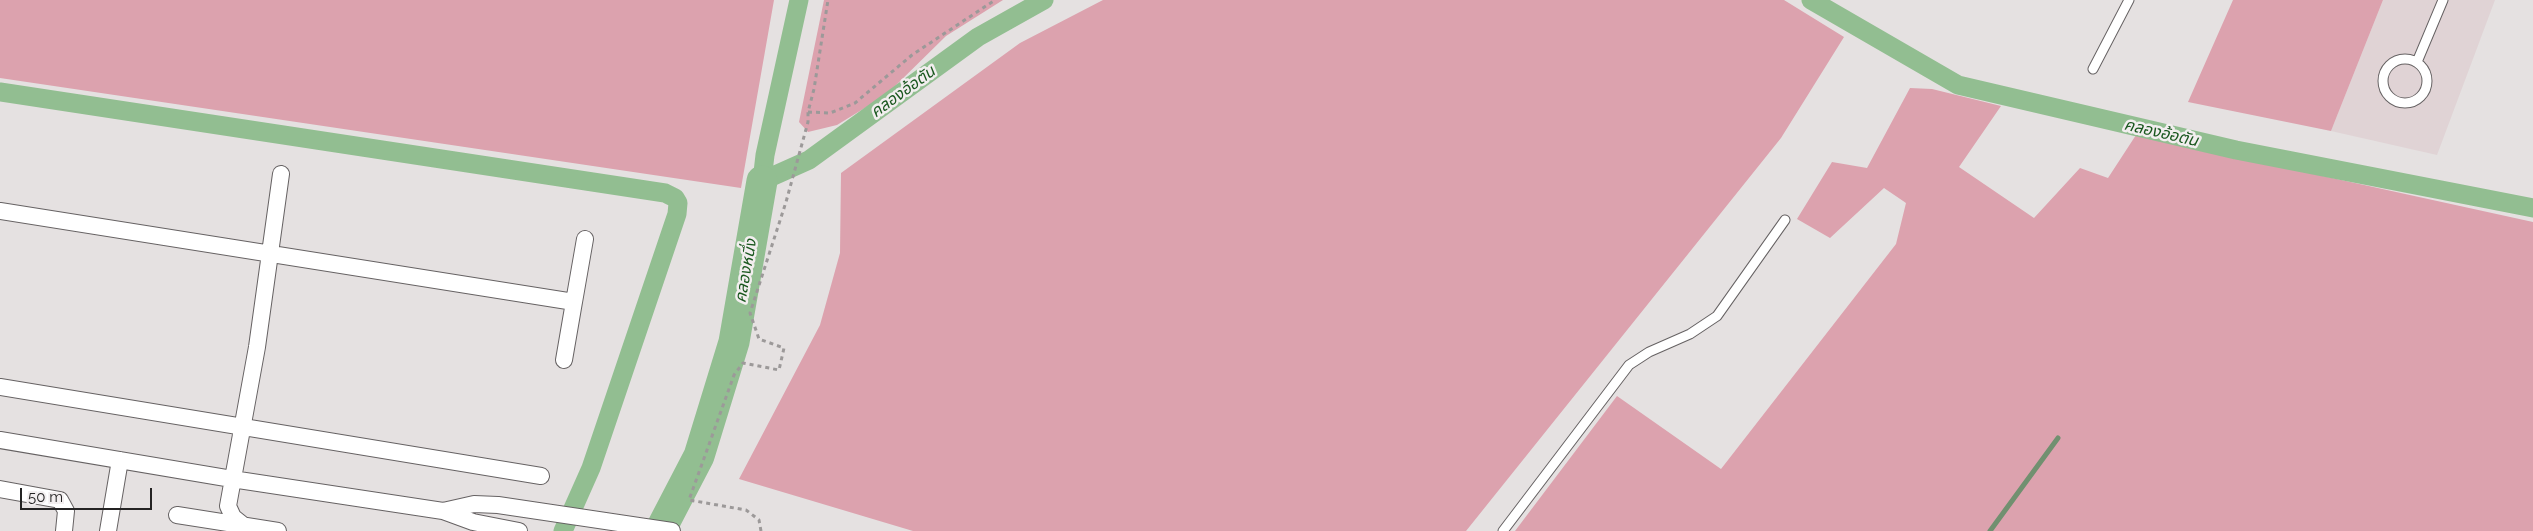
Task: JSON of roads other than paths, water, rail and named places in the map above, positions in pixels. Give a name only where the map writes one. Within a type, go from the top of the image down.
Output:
[{"type":"street","points":[[243,526],[233,517],[228,506],[272,254],[281,174]]},
{"type":"street","points":[[0,211],[574,302]]},
{"type":"street","points":[[564,360],[585,239]]},
{"type":"street","points":[[0,387],[542,476]]},
{"type":"street","points":[[0,440],[232,479],[443,511],[473,522],[519,531]]},
{"type":"street","points":[[108,531],[120,460]]},
{"type":"street","points":[[0,489],[60,500],[66,511],[64,531]]},
{"type":"street","points":[[443,511],[474,504],[498,506],[672,531]]},
{"type":"street","points":[[177,515],[278,531]]},
{"type":"lane","points":[[2093,69],[2129,0]]},
{"type":"lane","points":[[2417,62],[2443,0]]},
{"type":"lane","points":[[2403,59],[2417,62],[2422,67],[2427,80],[2423,94],[2418,99],[2404,103],[2391,98],[2386,92],[2382,78],[2389,65],[2403,59]]},
{"type":"lane","points":[[1503,531],[1629,365],[1650,352],[1690,334],[1717,316],[1785,220]]},
{"type":"waterway","name":"คลองหนึ่ง","points":[[762,181],[765,155],[799,0]]},
{"type":"waterway","name":"คลองอ้อตัน","points":[[762,181],[809,160],[978,37],[1044,0]]},
{"type":"waterway","name":"คลองอ้อตัน","points":[[1811,0],[1958,85],[2236,150],[2533,208]]},
{"type":"waterway","points":[[0,92],[665,193],[675,198],[678,203],[677,214],[591,468],[563,531]]},
{"type":"waterway","name":"คลองหนึ่ง","points":[[660,531],[699,456],[734,342],[762,181]]},
{"type":"waterway","points":[[1990,531],[2058,438]]}]
